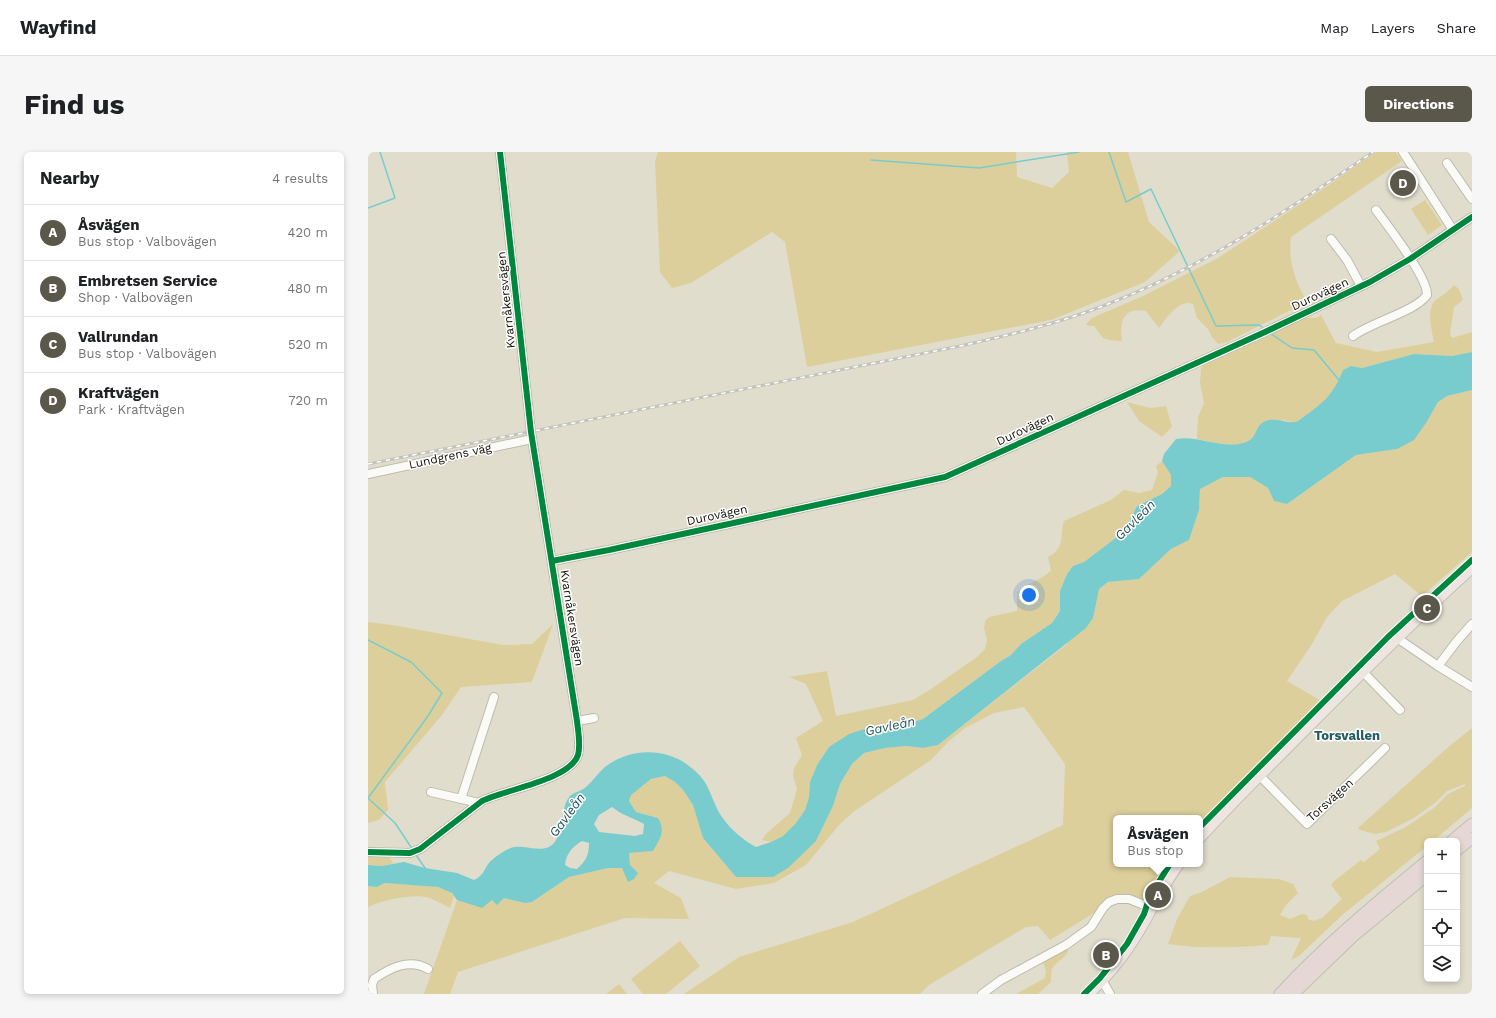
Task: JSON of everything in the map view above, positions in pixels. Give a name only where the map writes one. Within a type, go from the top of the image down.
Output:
[{"type":"highway","points":[[1456,838],[1472,824]]},
{"type":"highway","points":[[1460,848],[1472,838]]},
{"type":"highway","points":[[1280,994],[1300,972],[1345,930],[1424,864]]},
{"type":"highway","points":[[1293,994],[1352,937],[1424,877]]},
{"type":"main road","points":[[1203,835],[1427,608],[1472,568]]},
{"type":"main road","points":[[1089,994],[1129,946],[1167,880],[1177,867]]},
{"type":"street","name":"Kvarnåkersvägen","points":[[368,852],[410,853],[420,849],[478,804],[490,797],[519,789],[551,777],[574,762],[578,755],[579,744],[577,721],[532,439],[500,152]]},
{"type":"street","points":[[1403,152],[1454,230]]},
{"type":"street","points":[[1447,163],[1472,199]]},
{"type":"street","points":[[1353,336],[1409,308],[1425,298],[1427,293],[1426,286],[1410,259],[1376,210]]},
{"type":"street","name":"Durovägen","points":[[552,561],[945,477],[1265,332],[1361,286],[1410,259],[1472,217]]},
{"type":"street","name":"Durovägen","points":[[1331,239],[1347,260],[1361,286]]},
{"type":"street","name":"Lundgrens väg","points":[[368,474],[532,439]]},
{"type":"street","points":[[1438,666],[1472,624]]},
{"type":"street","points":[[1397,638],[1472,687]]},
{"type":"street","points":[[1363,672],[1400,710]]},
{"type":"street","points":[[461,799],[494,696]]},
{"type":"street","points":[[577,721],[594,718]]},
{"type":"street","name":"Torsvägen","points":[[1260,776],[1306,824],[1385,748]]},
{"type":"street","points":[[431,792],[478,804]]},
{"type":"street","points":[[982,994],[1001,980],[1066,945],[1091,927],[1103,908],[1109,902],[1117,899],[1129,899],[1152,908]]},
{"type":"street","points":[[373,994],[372,985],[374,978],[392,968],[414,963],[428,969]]},
{"type":"street","points":[[1102,980],[1110,994]]},
{"type":"shaded area","points":[[658,152],[1016,152],[1017,177],[1052,188],[1069,172],[1067,152],[1128,152],[1149,222],[1180,251],[1145,282],[1051,320],[807,367],[785,242],[772,232],[691,283],[672,288],[660,272],[655,162]]},
{"type":"shaded area","points":[[1376,152],[1396,152],[1402,161],[1291,237],[1290,246],[1293,271],[1307,302],[1227,342],[1218,344],[1208,329],[1197,318],[1193,304],[1188,303],[1178,306],[1165,319],[1159,328],[1146,311],[1132,311],[1124,317],[1122,322],[1122,341],[1103,338],[1094,326],[1089,326],[1086,324],[1092,318],[1143,296],[1218,258]]},
{"type":"shaded area","points":[[1407,173],[1414,182],[1399,192],[1392,183]]},
{"type":"shaded area","points":[[1425,200],[1442,225],[1428,235],[1411,209]]},
{"type":"shaded area","points":[[1454,285],[1459,289],[1463,300],[1454,307],[1450,334],[1452,338],[1472,332],[1472,352],[1452,356],[1414,354],[1362,368],[1351,366],[1343,370],[1335,388],[1324,402],[1295,423],[1283,420],[1256,430],[1252,437],[1246,442],[1239,444],[1222,444],[1197,439],[1198,417],[1204,403],[1200,383],[1201,368],[1206,361],[1291,323],[1305,318],[1316,318],[1321,315],[1336,343],[1377,352],[1434,342],[1430,319],[1431,308],[1437,299]]},
{"type":"shaded area","points":[[1472,390],[1472,552],[1422,596],[1395,574],[1342,601],[1327,617],[1312,644],[1287,681],[1323,702],[1225,798],[1203,822],[1203,815],[1113,815],[1113,867],[1165,867],[1145,907],[1133,903],[1107,905],[1050,940],[1038,926],[1026,927],[929,985],[920,994],[684,994],[739,957],[853,922],[1063,825],[1065,764],[1024,707],[994,713],[965,728],[949,741],[931,760],[853,812],[839,825],[806,865],[774,883],[736,889],[669,871],[654,883],[681,898],[689,919],[625,918],[458,972],[450,994],[424,994],[457,900],[484,906],[492,900],[497,904],[504,898],[525,903],[532,902],[569,877],[608,868],[622,868],[625,874],[637,873],[630,865],[629,853],[653,851],[658,818],[636,812],[629,801],[630,795],[651,779],[666,776],[683,790],[693,805],[703,838],[736,877],[816,841],[833,806],[840,784],[852,764],[864,753],[885,748],[906,746],[923,748],[938,745],[1066,645],[1095,602],[1099,589],[1108,582],[1139,579],[1171,549],[1189,540],[1199,510],[1200,489],[1223,477],[1250,477],[1268,488],[1274,501],[1287,504],[1356,455],[1397,449],[1423,427],[1438,402],[1447,396]]},
{"type":"shaded area","points":[[1127,402],[1150,408],[1166,406],[1172,427],[1162,437],[1139,421]]},
{"type":"shaded area","points":[[1162,461],[1171,475],[1171,486],[1162,494],[1137,506],[1129,522],[1117,537],[1084,562],[1073,566],[1067,574],[1060,591],[1060,611],[1052,623],[1021,644],[1011,655],[923,719],[907,724],[888,725],[829,747],[817,765],[810,782],[809,797],[805,810],[796,823],[783,836],[771,842],[762,840],[766,834],[790,813],[797,789],[793,775],[794,768],[802,755],[796,738],[823,721],[806,684],[789,677],[827,671],[836,716],[913,700],[977,657],[985,649],[987,640],[984,628],[985,621],[989,617],[1017,611],[1017,592],[1044,576],[1051,570],[1048,557],[1060,546],[1064,521],[1111,500],[1124,490],[1139,493],[1152,490],[1158,472],[1156,466]]},
{"type":"shaded area","points":[[368,622],[503,645],[532,644],[553,624],[532,682],[461,687],[442,715],[385,782],[388,810],[379,820],[368,823]]},
{"type":"shaded area","points":[[1472,728],[1472,808],[1437,838],[1424,838],[1424,848],[1341,916],[1299,956],[1291,960],[1301,938],[1271,936],[1268,945],[1243,947],[1218,948],[1168,944],[1177,919],[1190,896],[1202,892],[1230,877],[1279,879],[1293,884],[1298,893],[1286,905],[1280,915],[1290,919],[1302,914],[1307,915],[1308,919],[1313,921],[1322,918],[1342,899],[1331,885],[1333,882],[1361,860],[1364,862],[1380,849],[1376,841],[1404,828],[1434,808],[1448,794],[1465,786],[1465,784],[1447,791],[1436,802],[1414,818],[1386,832],[1375,834],[1360,830],[1358,828],[1446,749]]},
{"type":"shaded area","points":[[368,853],[387,855],[394,863],[381,866],[368,865]]},
{"type":"shaded area","points":[[385,883],[432,886],[449,891],[454,896],[450,908],[430,898],[416,896],[390,900],[368,907],[368,886],[377,887]]},
{"type":"shaded area","points":[[680,941],[700,966],[666,994],[643,994],[631,979]]},
{"type":"shaded area","points":[[1067,945],[1068,949],[1066,955],[1052,969],[1051,982],[1038,994],[1016,994],[1045,978],[1046,972],[1043,961]]},
{"type":"shaded area","points":[[619,984],[627,994],[606,994]]},
{"type":"water","name":"Gavleån","points":[[1472,352],[1472,390],[1447,396],[1438,402],[1414,440],[1397,449],[1356,455],[1287,504],[1274,501],[1268,488],[1250,477],[1223,477],[1200,489],[1199,510],[1189,540],[1171,549],[1139,579],[1108,582],[1099,589],[1093,618],[1086,628],[938,745],[923,748],[906,746],[885,748],[864,753],[852,764],[840,784],[833,806],[816,841],[788,868],[773,877],[736,877],[703,838],[693,805],[683,790],[675,782],[665,776],[651,779],[631,795],[629,801],[636,812],[658,818],[662,831],[660,839],[653,851],[629,853],[630,865],[638,873],[634,879],[628,882],[622,868],[608,868],[569,877],[532,902],[525,903],[504,898],[497,905],[492,900],[482,908],[457,900],[452,893],[438,887],[385,883],[377,887],[368,886],[368,865],[381,866],[404,862],[425,868],[457,873],[474,880],[482,875],[491,861],[512,847],[539,849],[549,847],[557,839],[561,827],[564,807],[570,796],[584,788],[602,769],[613,761],[642,752],[663,754],[685,763],[696,771],[704,781],[715,805],[729,826],[746,841],[756,847],[771,842],[783,836],[796,823],[805,810],[809,797],[810,782],[817,765],[829,747],[849,734],[871,727],[907,724],[923,719],[1011,655],[1021,644],[1052,623],[1060,611],[1060,591],[1067,574],[1073,566],[1084,562],[1117,537],[1129,522],[1137,506],[1162,494],[1171,486],[1171,475],[1162,461],[1164,454],[1176,439],[1184,438],[1226,444],[1243,443],[1252,438],[1260,425],[1269,420],[1292,422],[1298,421],[1325,400],[1335,387],[1343,370],[1351,366],[1362,368],[1414,354],[1452,356]],"holes":[[[612,807],[644,824],[643,834],[635,836],[599,832],[594,824],[599,815]],[[582,841],[589,843],[586,858],[577,869],[570,868],[565,865],[568,854],[572,848]]]},
{"type":"waterway","points":[[368,208],[395,198],[380,152]]},
{"type":"waterway","points":[[871,160],[979,168],[1079,152]]},
{"type":"waterway","points":[[1109,152],[1126,202],[1151,189],[1216,326],[1259,325],[1262,327]]},
{"type":"waterway","points":[[1270,333],[1292,348],[1314,350],[1339,380]]},
{"type":"waterway","points":[[368,640],[411,662],[442,693],[428,716],[368,798]]},
{"type":"waterway","points":[[369,799],[395,823],[411,847]]},
{"type":"waterway","points":[[416,855],[425,868]]},
{"type":"railway","points":[[368,464],[960,346],[1053,323],[1108,304],[1178,273],[1212,255],[1310,195],[1373,152]]},
{"type":"cycle path","points":[[368,852],[410,853],[420,849],[482,801],[550,778],[563,771],[572,764],[579,751],[577,721],[531,432],[500,152]]},
{"type":"cycle path","points":[[552,561],[945,477],[1265,332],[1370,282],[1410,259],[1472,217]]},
{"type":"cycle path","points":[[1203,824],[1388,637],[1472,560]]},
{"type":"cycle path","points":[[1084,994],[1100,978],[1127,944],[1144,914],[1150,896],[1168,867]]},
{"type":"place","name":"Kraftvägen","points":[[1403,183]]},
{"type":"place","name":"Vallrundan","points":[[1427,608]]},
{"type":"place","name":"Åsvägen","points":[[1158,895]]},
{"type":"place","name":"Embretsen Service","points":[[1106,955]]},
{"type":"district","name":"Torsvallen","points":[[1347,735]]}]
